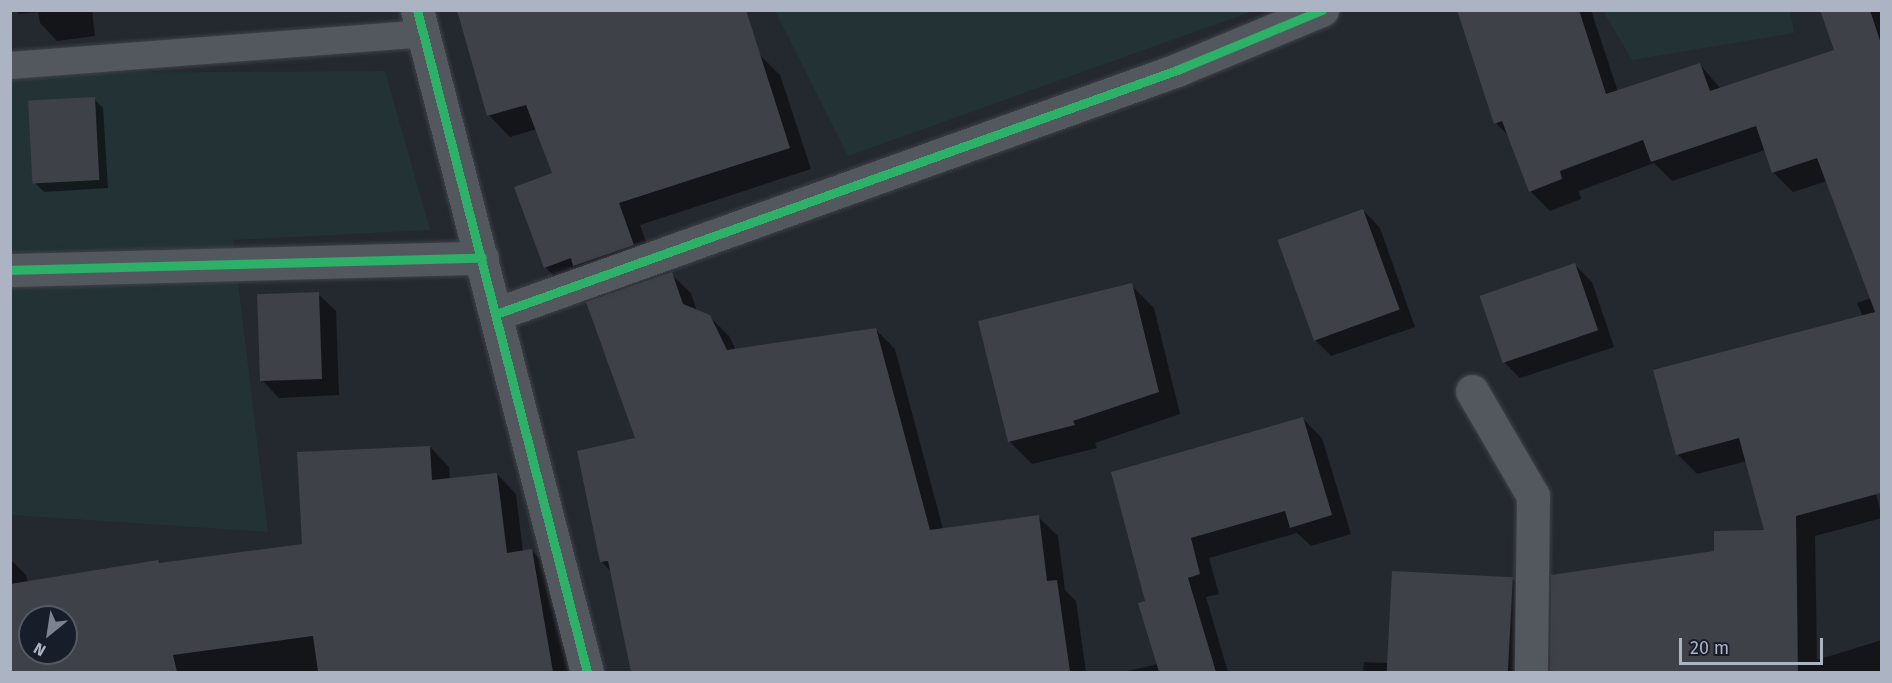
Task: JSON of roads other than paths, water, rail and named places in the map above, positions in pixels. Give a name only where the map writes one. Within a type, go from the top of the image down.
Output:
[{"type":"street","points":[[496,314],[1177,70],[1322,10]]},
{"type":"street","points":[[420,22],[587,672]]},
{"type":"street","points":[[10,270],[482,258]]},
{"type":"street","points":[[1472,392],[1533,496],[1530,672]]},
{"type":"lane","points":[[10,65],[420,22]]}]
